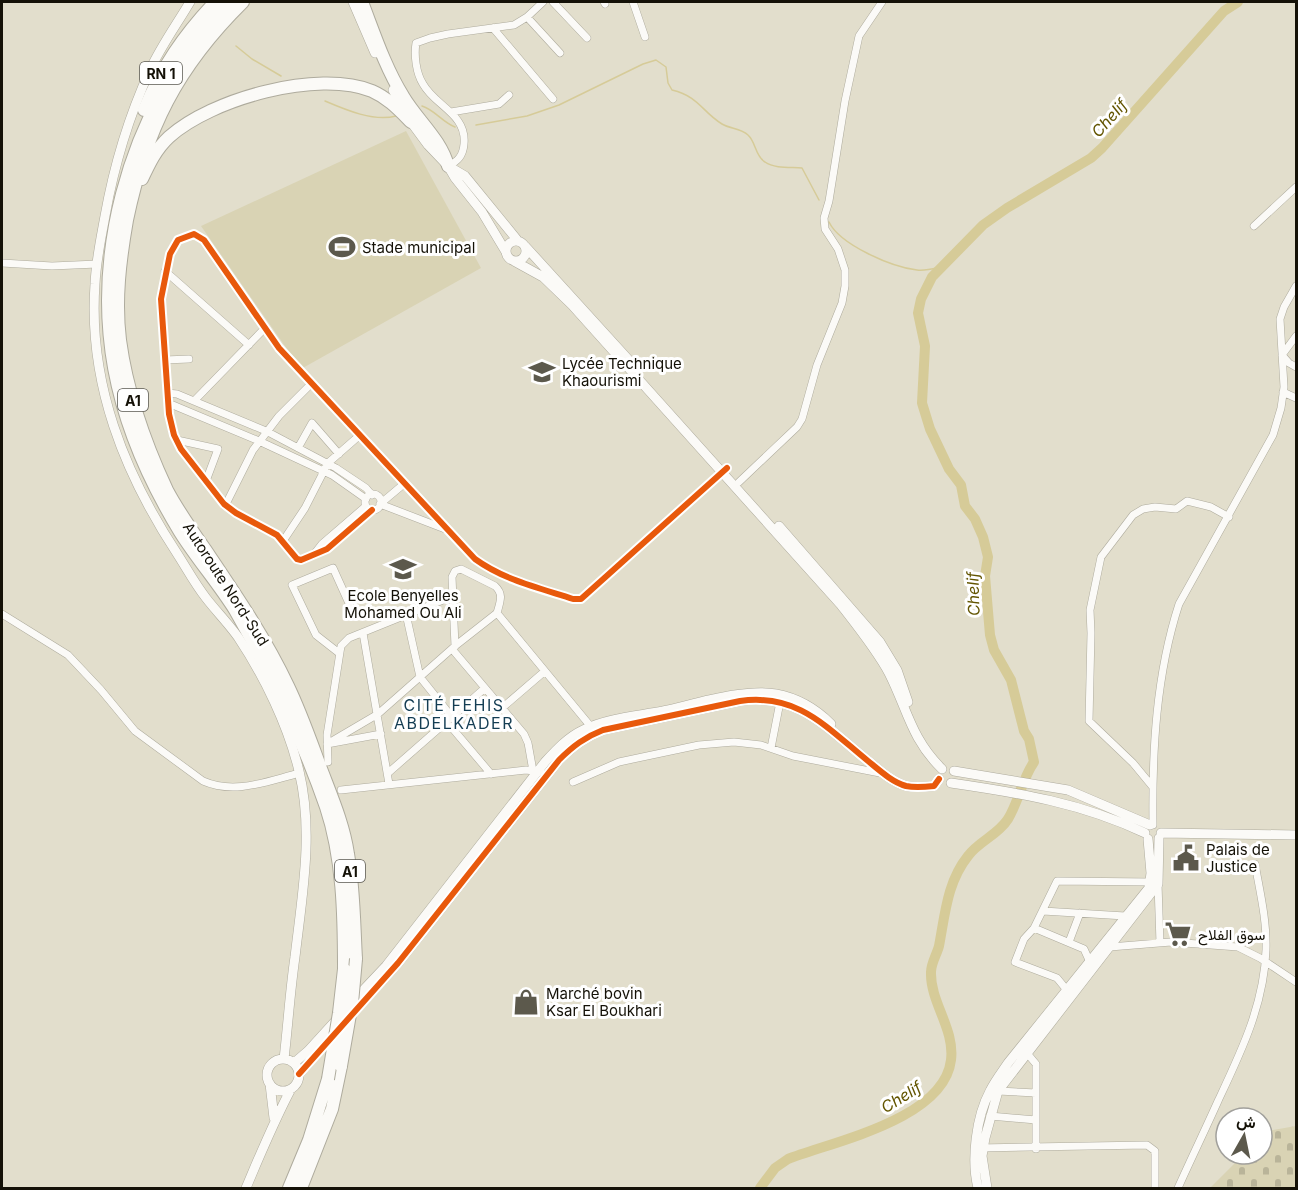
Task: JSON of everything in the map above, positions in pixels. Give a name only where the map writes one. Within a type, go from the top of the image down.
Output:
[{"type":"highway","name":"RN 1","points":[[134,158],[139,125],[157,81],[191,28],[215,2]]},
{"type":"highway","name":"Autoroute Nord-Sud","points":[[229,2],[189,48],[166,83],[149,118],[119,206],[112,243],[107,315],[111,361],[118,390],[128,423],[155,487],[182,534],[233,607],[267,669],[304,750],[327,809],[336,847],[344,916],[344,969],[339,1013],[321,1108],[289,1188]]},
{"type":"highway","name":"Autoroute Nord-Sud","points":[[243,2],[202,46],[171,93],[144,153],[131,200],[120,263],[118,313],[123,357],[134,405],[150,451],[168,492],[274,657],[299,709],[343,829],[351,877],[356,959],[352,1003],[332,1109],[301,1188]]},
{"type":"highway","points":[[362,2],[392,75],[417,117],[442,148],[448,166]]},
{"type":"highway","points":[[131,200],[152,158],[169,137],[206,113],[252,96],[306,85],[339,83],[373,91],[387,99],[411,122]]},
{"type":"street","points":[[190,2],[153,64],[133,111],[115,171],[97,264],[94,328],[99,371],[114,430],[135,483],[205,597],[237,637],[263,680],[283,724],[300,773],[305,808],[304,880],[289,1061],[299,1074]]},
{"type":"street","points":[[353,2],[389,82],[411,122],[482,212],[508,258],[535,272],[553,286],[724,470],[739,482],[841,595],[880,642],[897,670],[917,728],[917,736]]},
{"type":"street","points":[[448,166],[461,156],[464,140],[460,123],[422,84],[414,55],[416,43],[439,36],[514,26],[527,17],[534,4],[543,2]]},
{"type":"street","points":[[553,2],[587,38]]},
{"type":"street","points":[[633,2],[645,37]]},
{"type":"street","points":[[739,482],[797,428],[802,419],[817,364],[842,303],[845,270],[838,249],[825,229],[824,218],[859,36],[882,2]]},
{"type":"street","points":[[527,17],[560,53]]},
{"type":"street","points":[[493,28],[553,99]]},
{"type":"street","points":[[451,112],[499,104],[509,95]]},
{"type":"street","points":[[448,166],[465,176],[521,244],[555,277],[841,605],[862,632],[889,674],[913,731],[942,769]]},
{"type":"street","points":[[1254,225],[1296,187]]},
{"type":"street","points":[[380,504],[379,497],[369,502],[327,549],[304,560],[297,559],[277,535],[225,506],[177,440],[170,423],[161,299],[165,271],[170,254],[178,240],[189,234],[199,236],[279,348],[475,559],[492,571],[578,600],[724,470]]},
{"type":"street","points":[[506,252],[509,243],[521,244]]},
{"type":"street","points":[[514,261],[525,256],[521,244]]},
{"type":"street","points":[[2,263],[52,267],[97,264]]},
{"type":"street","points":[[165,271],[249,345]]},
{"type":"street","points":[[1160,943],[1149,831],[1161,679],[1170,632],[1179,604],[1230,517],[1273,435],[1283,392],[1280,319],[1296,286]]},
{"type":"street","points":[[194,401],[265,328]]},
{"type":"street","points":[[1282,355],[1296,336]]},
{"type":"street","points":[[1282,355],[1296,367]]},
{"type":"street","points":[[165,360],[189,359]]},
{"type":"street","points":[[225,506],[253,450],[266,431],[312,383]]},
{"type":"street","points":[[1283,392],[1296,398]]},
{"type":"street","points":[[168,393],[194,401],[266,431],[328,464],[366,488],[369,502]]},
{"type":"street","points":[[168,403],[332,475],[377,509],[405,483]]},
{"type":"street","points":[[298,448],[312,423],[339,454]]},
{"type":"street","points":[[283,541],[305,508],[328,464],[360,435]]},
{"type":"street","points":[[177,440],[218,449],[206,481]]},
{"type":"street","points":[[1152,786],[1133,763],[1089,721],[1092,633],[1090,610],[1101,557],[1133,515],[1143,509],[1155,507],[1176,509],[1187,501],[1211,507],[1230,517]]},
{"type":"street","points":[[380,504],[449,530]]},
{"type":"street","points":[[339,652],[316,635],[292,585],[333,568],[352,610]]},
{"type":"street","points":[[327,744],[378,714],[453,647],[497,612],[500,590],[461,569],[455,572],[452,578],[453,647],[526,738],[539,772]]},
{"type":"street","points":[[328,762],[327,744],[341,646],[349,638],[453,596]]},
{"type":"street","points":[[497,612],[594,730]]},
{"type":"street","points":[[2,614],[69,655],[135,732],[202,781],[214,786],[241,788],[300,773]]},
{"type":"street","points":[[406,615],[420,677],[491,774]]},
{"type":"street","points":[[363,633],[389,784]]},
{"type":"street","points":[[502,708],[545,671]]},
{"type":"street","points":[[388,773],[485,688]]},
{"type":"street","points":[[594,730],[747,693],[775,694],[791,698],[815,710],[882,773]]},
{"type":"street","points":[[274,1120],[268,1076],[270,1066],[279,1059],[289,1061],[308,1051],[386,966],[561,746],[582,730],[594,730],[740,701],[757,699],[780,702],[814,717],[882,773],[898,783],[912,787],[934,786],[942,769],[950,767],[956,776],[951,783]]},
{"type":"street","points":[[771,748],[780,702]]},
{"type":"street","points":[[327,744],[381,735]]},
{"type":"street","points":[[573,782],[619,762],[699,745],[734,742],[882,773]]},
{"type":"street","points":[[954,771],[1068,790],[1149,831],[1155,841],[1160,836],[1296,835]]},
{"type":"street","points":[[341,790],[491,774],[539,772]]},
{"type":"street","points":[[246,1188],[274,1120],[298,1081],[299,1074],[398,963],[539,772]]},
{"type":"street","points":[[939,779],[943,783],[1016,793],[1082,807],[1149,831],[1159,828],[1160,836],[1154,883],[1110,947],[1026,1052],[998,1091],[974,1163],[978,1188]]},
{"type":"street","points":[[1178,1188],[1238,1062],[1252,1028],[1262,989],[1265,961],[1263,911],[1255,864]]},
{"type":"street","points":[[1066,989],[1057,978],[1016,962],[1024,939],[1034,928],[1057,881],[1154,883]]},
{"type":"street","points":[[987,1188],[979,1148],[983,1111],[989,1093],[1008,1063],[1066,989],[1154,883]]},
{"type":"street","points":[[1043,911],[1125,916]]},
{"type":"street","points":[[1069,942],[1080,913]]},
{"type":"street","points":[[1034,928],[1084,949],[1089,960]]},
{"type":"street","points":[[1110,947],[1160,943],[1238,947],[1265,961],[1296,982]]},
{"type":"street","points":[[1026,1052],[1036,1064],[1036,1149]]},
{"type":"street","points":[[270,1083],[276,1089],[291,1089]]},
{"type":"street","points":[[998,1091],[1036,1093]]},
{"type":"street","points":[[990,1116],[1036,1120]]},
{"type":"street","points":[[979,1148],[1036,1149],[1146,1145],[1155,1150],[1155,1188]]},
{"type":"green space","name":"Stade municipal","points":[[406,131],[481,268],[301,369],[201,226]]},
{"type":"green space","points":[[1296,1126],[1296,1188],[1210,1188],[1232,1166],[1274,1166],[1274,1130]]},
{"type":"waterway","name":"Chelif","points":[[760,1188],[775,1168],[788,1159],[885,1125],[909,1113],[929,1098],[944,1080],[951,1060],[951,1049],[946,1026],[934,994],[931,972],[951,888],[968,856],[1008,819],[1034,762],[1011,680],[994,650],[990,635],[985,576],[988,557],[983,537],[975,519],[965,506],[961,485],[949,469],[930,429],[922,403],[925,346],[918,313],[921,299],[932,277],[983,225],[1091,158],[1102,148],[1224,11],[1238,2]]},
{"type":"waterway","points":[[236,46],[252,59],[281,76]]},
{"type":"waterway","points":[[476,125],[527,116],[559,105],[643,64],[656,60],[666,67],[668,83],[672,90],[695,100],[722,124],[745,133],[751,138],[759,156],[765,162],[778,167],[802,168],[819,200]]},
{"type":"waterway","points":[[325,101],[369,116],[396,116]]},
{"type":"waterway","points":[[422,106],[455,127]]},
{"type":"waterway","points":[[829,222],[844,239],[881,260],[917,270],[940,267]]},
{"type":"cycle path","points":[[372,510],[327,549],[301,560],[297,559],[277,535],[224,504],[181,449],[174,435],[169,414],[161,299],[170,254],[178,240],[194,234],[204,240],[279,348],[475,559],[510,578],[573,599],[581,599],[727,468]]},
{"type":"cycle path","points":[[299,1074],[398,963],[559,760],[580,742],[603,730],[740,701],[779,702],[810,715],[881,772],[901,784],[913,787],[934,786],[939,779]]},
{"type":"place","name":"Stade municipal","points":[[342,247]]},
{"type":"place","name":"Lycée Technique Khaourismi","points":[[542,372]]},
{"type":"place","name":"Ecole Benyelles Mohamed Ou Ali","points":[[403,569]]},
{"type":"place","name":"Palais de Justice","points":[[1186,858]]},
{"type":"place","name":"سوق الفلاح","points":[[1178,934]]},
{"type":"place","name":"Marché bovin Ksar El Boukhari","points":[[526,1002]]},
{"type":"district","name":"CITÉ FEHIS ABDELKADER","points":[[454,714]]}]
